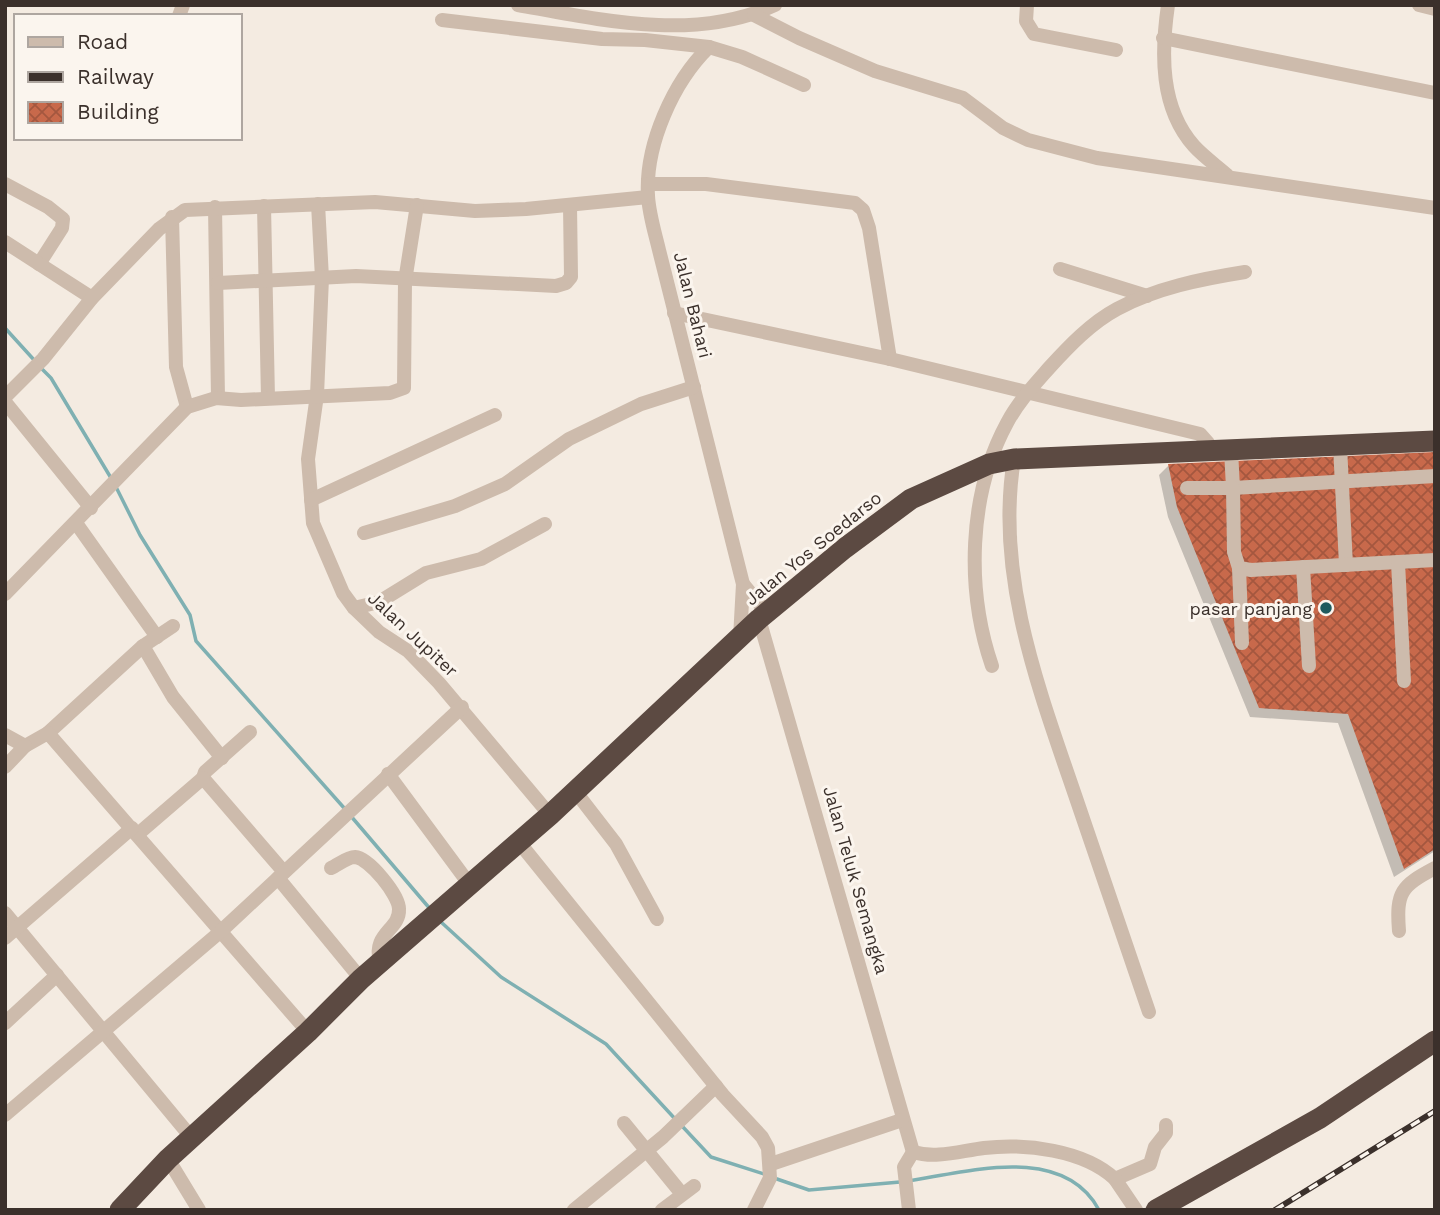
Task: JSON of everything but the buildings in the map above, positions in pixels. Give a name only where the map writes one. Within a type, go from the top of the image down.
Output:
[{"type":"highway","name":"Jalan Yos Soedarso","points":[[120,1210],[168,1159],[308,1032],[361,979],[550,815],[763,616],[845,548],[911,499],[989,464],[1014,459],[1435,441]]},
{"type":"highway","points":[[1163,1206],[1320,1118],[1435,1041]]},
{"type":"street","points":[[518,5],[661,25],[697,26],[754,15],[775,5]]},
{"type":"street","points":[[1027,5],[1026,21],[1034,34],[1116,50]]},
{"type":"street","points":[[1168,5],[1163,38],[1164,81],[1177,117],[1193,145],[1228,176]]},
{"type":"street","points":[[1419,5],[1435,9]]},
{"type":"street","points":[[754,15],[875,71],[946,92],[977,106],[1003,128],[1048,146],[1097,158],[1435,208]]},
{"type":"street","points":[[442,20],[602,39],[645,40],[709,47],[742,57],[804,85]]},
{"type":"street","points":[[1163,38],[1435,93]]},
{"type":"street","name":"Jalan Bahari","points":[[709,47],[681,81],[660,121],[648,191],[674,313],[743,584],[740,638]]},
{"type":"street","points":[[5,184],[48,207],[63,219],[62,228],[38,264]]},
{"type":"street","points":[[91,508],[5,400],[43,359],[92,298],[172,217],[185,210],[375,202],[475,211],[570,205],[706,184],[855,204],[863,211],[869,228],[890,359]]},
{"type":"street","name":"Jalan Jupiter","points":[[318,204],[322,278],[317,395],[308,459],[313,523],[342,593],[354,608],[379,632],[408,651],[462,707],[550,815]]},
{"type":"street","points":[[8,585],[76,523],[104,489],[187,407],[218,398],[390,393],[404,388],[405,281],[417,205]]},
{"type":"street","points":[[218,283],[356,276],[405,281],[556,286],[566,283],[571,276],[570,205]]},
{"type":"street","points":[[264,206],[268,398]]},
{"type":"street","points":[[215,207],[218,398]]},
{"type":"street","points":[[172,217],[177,367],[187,407]]},
{"type":"street","points":[[5,242],[92,298]]},
{"type":"street","points":[[1060,269],[1147,296]]},
{"type":"street","points":[[992,666],[982,630],[974,570],[982,495],[989,464],[1007,423],[1026,394],[1094,324],[1117,309],[1147,296],[1204,279],[1245,272]]},
{"type":"street","points":[[674,313],[890,359],[1200,434],[1208,443],[1207,450]]},
{"type":"street","points":[[364,533],[455,506],[505,485],[569,439],[641,404],[694,387]]},
{"type":"street","points":[[311,500],[495,415]]},
{"type":"street","points":[[1340,446],[1344,481],[1346,565]]},
{"type":"street","points":[[1231,450],[1234,552],[1239,568],[1242,643]]},
{"type":"street","points":[[1014,459],[1008,500],[1010,549],[1021,618],[1044,702],[1149,1012]]},
{"type":"street","points":[[1187,488],[1233,488],[1435,476]]},
{"type":"street","points":[[76,523],[157,637]]},
{"type":"street","points":[[354,608],[379,602],[426,573],[481,559],[545,524]]},
{"type":"street","points":[[1239,568],[1435,561]]},
{"type":"street","points":[[1398,562],[1404,681]]},
{"type":"street","points":[[1303,567],[1309,666]]},
{"type":"street","name":"Jalan Bahari","points":[[743,584],[763,616]]},
{"type":"street","name":"Jalan Teluk Semangka","points":[[763,616],[913,1152]]},
{"type":"street","points":[[5,767],[25,746],[48,733],[143,646],[173,626]]},
{"type":"street","points":[[143,646],[173,697],[222,758]]},
{"type":"street","points":[[5,1115],[220,932],[462,707]]},
{"type":"street","points":[[5,938],[203,778],[205,772],[250,732]]},
{"type":"street","points":[[48,733],[308,1032]]},
{"type":"street","points":[[5,735],[25,746]]},
{"type":"street","points":[[388,774],[470,885]]},
{"type":"street","points":[[203,778],[361,979]]},
{"type":"street","points":[[575,791],[616,844],[657,919]]},
{"type":"street","points":[[518,841],[716,1086],[762,1137],[768,1148],[771,1164],[759,1204]]},
{"type":"street","points":[[331,868],[352,857],[359,858],[379,873],[397,898],[400,909],[396,919],[381,938],[377,951],[380,962]]},
{"type":"street","points":[[1399,931],[1397,907],[1400,894],[1408,882],[1435,868]]},
{"type":"street","points":[[5,913],[101,1032],[191,1137]]},
{"type":"street","points":[[5,1023],[57,975]]},
{"type":"street","points":[[574,1210],[663,1137],[716,1086]]},
{"type":"street","points":[[771,1164],[902,1119]]},
{"type":"street","points":[[624,1123],[646,1151],[688,1190],[662,1210]]},
{"type":"street","points":[[1115,1179],[1150,1164],[1155,1147],[1166,1133],[1166,1125]]},
{"type":"street","points":[[909,1207],[904,1167],[913,1152],[936,1155],[986,1147],[1034,1149],[1093,1163],[1115,1179],[1136,1210]]},
{"type":"street","points":[[168,1159],[199,1210]]},
{"type":"waterway","points":[[5,328],[35,361]]},
{"type":"waterway","points":[[40,367],[51,378],[111,478]]},
{"type":"waterway","points":[[115,485],[140,535],[190,615],[196,641],[345,809]]},
{"type":"waterway","points":[[350,815],[431,910]]},
{"type":"waterway","points":[[441,922],[501,977],[606,1044],[677,1121]]},
{"type":"waterway","points":[[682,1126],[711,1157],[767,1175]]},
{"type":"waterway","points":[[908,1181],[985,1169],[1038,1169],[1062,1176],[1083,1189],[1099,1210]]},
{"type":"waterway","points":[[774,1178],[809,1190],[900,1182]]},
{"type":"railway","points":[[1275,1210],[1435,1111]]},
{"type":"place","name":"pasar panjang","points":[[1326,608]]}]
